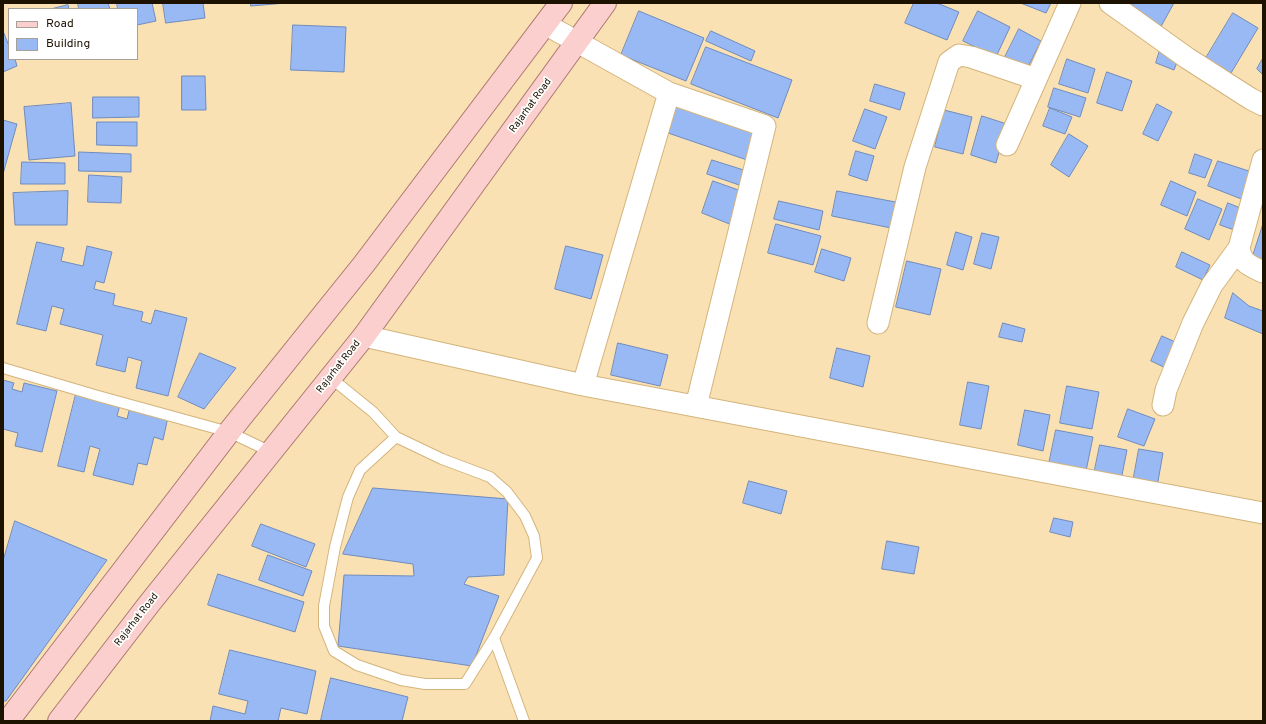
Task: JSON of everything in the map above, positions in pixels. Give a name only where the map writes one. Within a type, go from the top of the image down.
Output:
[{"type":"main road","points":[[8,721],[229,432],[364,264],[561,3]]},
{"type":"main road","name":"Rajarhat Road","points":[[59,721],[149,604],[364,336],[605,3]]},
{"type":"street","points":[[1007,145],[1070,3]]},
{"type":"street","points":[[1110,3],[1187,58],[1251,99],[1263,105]]},
{"type":"street","points":[[545,24],[669,93],[765,126],[696,406]]},
{"type":"street","points":[[878,323],[915,167],[949,62],[959,55],[971,56],[1036,79]]},
{"type":"street","points":[[583,385],[669,93]]},
{"type":"street","points":[[1163,405],[1166,390],[1192,323],[1212,285],[1239,248],[1263,160]]},
{"type":"street","points":[[1239,248],[1240,256],[1245,264],[1263,272]]},
{"type":"street","points":[[364,336],[583,385],[1263,513]]},
{"type":"lane","points":[[3,368],[229,432],[270,452]]},
{"type":"lane","points":[[331,378],[373,412],[396,437],[490,478],[507,492],[525,516],[534,536],[537,558],[494,638],[465,684],[426,684],[401,680],[357,665],[334,651],[324,626],[324,606],[335,547],[348,497],[360,470],[396,437]]},
{"type":"lane","points":[[494,638],[524,721]]},
{"type":"building","points":[[78,3],[108,3],[110,8],[79,8]]},
{"type":"building","points":[[117,3],[152,3],[156,21],[138,25],[138,8],[118,8]]},
{"type":"building","points":[[163,3],[203,3],[205,18],[166,23]]},
{"type":"building","points":[[251,3],[286,3],[251,6]]},
{"type":"building","points":[[914,3],[937,3],[959,12],[947,40],[905,23]]},
{"type":"building","points":[[1051,3],[1046,13],[1023,4]]},
{"type":"building","points":[[1130,3],[1174,3],[1159,30],[1125,11]]},
{"type":"building","points":[[68,5],[69,8],[55,8]]},
{"type":"building","points":[[639,11],[704,38],[686,81],[621,55]]},
{"type":"building","points":[[978,11],[1010,27],[996,57],[963,41]]},
{"type":"building","points":[[1233,13],[1258,28],[1231,73],[1206,58]]},
{"type":"building","points":[[293,25],[346,27],[344,72],[291,70]]},
{"type":"building","points":[[1019,29],[1041,41],[1027,69],[1005,57]]},
{"type":"building","points":[[3,31],[8,44],[8,60],[15,60],[17,66],[3,72]]},
{"type":"building","points":[[711,31],[755,51],[751,61],[706,41]]},
{"type":"building","points":[[706,47],[792,80],[778,118],[691,84]]},
{"type":"building","points":[[1160,50],[1179,57],[1174,70],[1156,63]]},
{"type":"building","points":[[1263,58],[1263,75],[1257,69]]},
{"type":"building","points":[[1067,59],[1095,69],[1088,93],[1059,84]]},
{"type":"building","points":[[1107,72],[1132,81],[1122,111],[1097,103]]},
{"type":"building","points":[[182,76],[205,76],[206,110],[182,110]]},
{"type":"building","points":[[875,84],[905,93],[900,110],[870,101]]},
{"type":"building","points":[[1054,88],[1086,98],[1080,117],[1048,107]]},
{"type":"building","points":[[93,97],[139,97],[139,117],[93,118]]},
{"type":"building","points":[[71,103],[75,156],[29,160],[24,107]]},
{"type":"building","points":[[677,103],[758,128],[750,161],[668,133]]},
{"type":"building","points":[[1157,104],[1172,112],[1158,141],[1143,134]]},
{"type":"building","points":[[1050,108],[1072,117],[1065,134],[1043,126]]},
{"type":"building","points":[[865,109],[887,117],[875,149],[853,141]]},
{"type":"building","points":[[944,110],[972,117],[963,154],[935,147]]},
{"type":"building","points":[[982,116],[1007,124],[996,163],[971,155]]},
{"type":"building","points":[[3,120],[17,124],[3,174]]},
{"type":"building","points":[[97,122],[137,122],[137,146],[97,145]]},
{"type":"building","points":[[1069,134],[1088,146],[1069,177],[1051,165]]},
{"type":"building","points":[[856,151],[874,156],[867,181],[849,175]]},
{"type":"building","points":[[79,152],[131,154],[131,172],[79,171]]},
{"type":"building","points":[[1195,154],[1212,160],[1205,178],[1189,173]]},
{"type":"building","points":[[712,160],[750,172],[745,187],[707,174]]},
{"type":"building","points":[[1218,161],[1255,173],[1244,200],[1208,186]]},
{"type":"building","points":[[22,162],[65,163],[65,184],[21,184]]},
{"type":"building","points":[[89,175],[122,177],[121,203],[88,202]]},
{"type":"building","points":[[713,181],[744,192],[732,225],[702,213]]},
{"type":"building","points":[[1171,181],[1196,192],[1187,216],[1161,205]]},
{"type":"building","points":[[68,191],[67,225],[15,225],[13,193]]},
{"type":"building","points":[[837,191],[901,203],[896,229],[832,216]]},
{"type":"building","points":[[1198,199],[1222,209],[1209,240],[1185,229]]},
{"type":"building","points":[[779,201],[823,211],[819,230],[774,219]]},
{"type":"building","points":[[1228,203],[1248,211],[1240,232],[1220,225]]},
{"type":"building","points":[[776,224],[821,236],[813,265],[768,253]]},
{"type":"building","points":[[1263,224],[1263,270],[1250,265]]},
{"type":"building","points":[[956,232],[972,237],[963,270],[947,265]]},
{"type":"building","points":[[982,233],[999,237],[991,269],[974,264]]},
{"type":"building","points":[[37,242],[64,248],[61,261],[83,266],[87,246],[112,252],[104,283],[96,281],[94,289],[115,294],[113,305],[143,312],[141,321],[151,324],[155,310],[187,318],[168,396],[136,388],[142,361],[128,357],[125,372],[96,365],[103,335],[60,324],[64,309],[52,306],[46,331],[17,324]]},
{"type":"building","points":[[566,246],[603,255],[591,299],[555,289]]},
{"type":"building","points":[[822,249],[851,258],[844,281],[815,272]]},
{"type":"building","points":[[1182,252],[1210,265],[1203,280],[1176,267]]},
{"type":"building","points":[[907,261],[941,269],[930,315],[896,307]]},
{"type":"building","points":[[1233,293],[1249,306],[1263,311],[1263,334],[1225,318]]},
{"type":"building","points":[[1003,323],[1025,329],[1022,342],[999,337]]},
{"type":"building","points":[[1162,336],[1182,345],[1170,370],[1151,361]]},
{"type":"building","points":[[618,343],[668,355],[660,386],[611,375]]},
{"type":"building","points":[[837,348],[870,356],[863,387],[830,378]]},
{"type":"building","points":[[200,353],[236,368],[204,409],[178,397]]},
{"type":"building","points":[[3,380],[14,383],[12,389],[22,392],[24,383],[57,391],[42,452],[15,446],[18,433],[3,429]]},
{"type":"building","points":[[968,382],[989,386],[981,429],[960,425]]},
{"type":"building","points":[[1067,386],[1099,392],[1092,429],[1060,423]]},
{"type":"building","points":[[76,394],[120,405],[117,416],[127,419],[130,407],[168,417],[163,440],[154,437],[147,465],[138,463],[133,485],[93,475],[100,449],[90,446],[84,472],[58,466]]},
{"type":"building","points":[[1128,409],[1155,419],[1144,446],[1118,437]]},
{"type":"building","points":[[1025,410],[1050,415],[1043,451],[1018,445]]},
{"type":"building","points":[[1056,430],[1093,437],[1086,471],[1049,464]]},
{"type":"building","points":[[1100,445],[1127,450],[1121,480],[1094,474]]},
{"type":"building","points":[[1139,449],[1163,453],[1157,487],[1133,482]]},
{"type":"building","points":[[749,481],[787,491],[781,514],[743,503]]},
{"type":"building","points":[[373,488],[508,499],[504,575],[468,577],[464,584],[499,596],[472,666],[338,646],[344,575],[414,576],[413,564],[343,554]]},
{"type":"building","points":[[1054,518],[1073,522],[1070,537],[1050,532]]},
{"type":"building","points":[[15,521],[107,560],[6,701],[3,701],[3,561]]},
{"type":"building","points":[[261,524],[315,544],[306,567],[252,546]]},
{"type":"building","points":[[887,541],[919,547],[914,574],[882,569]]},
{"type":"building","points":[[268,555],[312,571],[303,596],[259,580]]},
{"type":"building","points":[[218,574],[304,602],[295,632],[208,605]]},
{"type":"building","points":[[230,650],[316,671],[307,714],[281,708],[278,721],[210,721],[213,706],[245,714],[248,701],[219,694]]},
{"type":"building","points":[[331,678],[408,697],[402,721],[321,720]]}]
